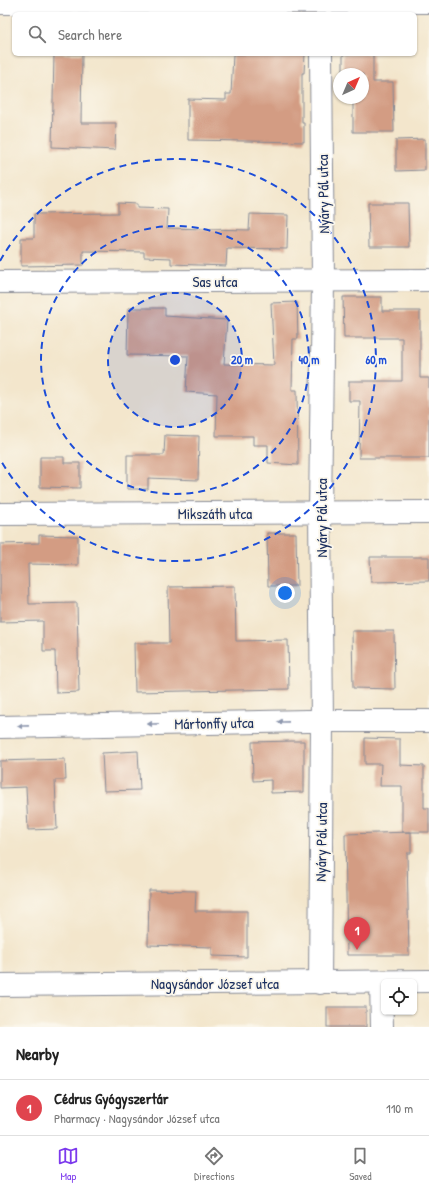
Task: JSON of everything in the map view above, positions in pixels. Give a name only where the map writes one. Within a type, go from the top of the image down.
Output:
[{"type":"street","points":[[0,3],[321,5],[429,2]]},
{"type":"street","name":"Nyáry Pál utca","points":[[320,983],[322,722],[320,512],[323,281],[321,56]]},
{"type":"street","name":"Sas utca","points":[[0,282],[429,280]]},
{"type":"street","name":"Mikszáth utca","points":[[0,514],[429,512]]},
{"type":"street","name":"Mártonffy utca","points":[[0,727],[429,721]]},
{"type":"street","name":"Nagysándor József utca","points":[[0,985],[381,982]]},
{"type":"street","name":"Nagysándor József utca","points":[[417,982],[429,982]]},
{"type":"street","points":[[382,1015],[382,1027]]},
{"type":"building","points":[[54,56],[82,56],[81,123],[116,123],[115,150],[52,147]]},
{"type":"building","points":[[233,56],[305,56],[304,73],[302,73],[302,123],[304,123],[304,142],[188,140],[188,99],[226,100],[226,94],[231,94]]},
{"type":"building","points":[[343,56],[373,56],[373,82],[393,82],[394,132],[353,132],[353,104],[369,104],[369,68],[343,68]]},
{"type":"building","points":[[425,139],[425,170],[396,171],[396,140]]},
{"type":"building","points":[[118,203],[137,204],[137,208],[168,209],[167,228],[249,230],[250,214],[288,215],[287,249],[227,248],[226,266],[171,264],[171,258],[144,257],[144,252],[83,251],[83,265],[21,266],[21,238],[34,238],[34,214],[118,213]]},
{"type":"building","points":[[368,203],[408,203],[409,247],[369,247]]},
{"type":"building","points":[[343,297],[382,297],[382,311],[420,311],[420,378],[429,378],[429,458],[359,458],[360,401],[349,401],[349,381],[402,381],[402,338],[344,338]]},
{"type":"building","points":[[297,302],[298,339],[293,339],[292,390],[297,390],[298,465],[268,463],[268,445],[253,445],[253,436],[216,436],[217,394],[186,392],[188,356],[127,355],[128,308],[165,308],[165,316],[227,320],[224,364],[274,365],[271,303]]},
{"type":"building","points":[[165,435],[199,436],[198,480],[148,478],[148,489],[127,489],[127,455],[164,455]]},
{"type":"building","points":[[40,457],[64,457],[64,463],[80,463],[80,488],[40,487]]},
{"type":"building","points":[[267,533],[296,533],[297,586],[268,586]]},
{"type":"building","points":[[39,535],[78,536],[78,565],[28,564],[29,604],[77,603],[79,692],[56,693],[55,651],[43,651],[43,621],[0,622],[0,544],[39,543]]},
{"type":"building","points":[[370,557],[429,557],[429,581],[371,582]]},
{"type":"building","points":[[235,586],[236,641],[288,640],[289,689],[135,692],[134,643],[169,643],[168,587]]},
{"type":"building","points":[[352,631],[394,631],[395,689],[353,688]]},
{"type":"building","points":[[365,738],[400,739],[400,765],[424,766],[424,808],[429,808],[429,832],[402,832],[402,786],[380,786],[381,764],[365,764]]},
{"type":"building","points":[[304,741],[304,792],[271,793],[271,780],[253,781],[252,742]]},
{"type":"building","points":[[138,751],[140,790],[104,791],[102,753]]},
{"type":"building","points":[[65,759],[66,780],[55,780],[57,829],[28,830],[26,787],[0,788],[0,761]]},
{"type":"building","points":[[411,832],[411,853],[407,853],[409,955],[347,955],[345,834]]},
{"type":"building","points":[[149,890],[196,891],[195,911],[247,911],[247,957],[212,956],[212,947],[148,945]]},
{"type":"building","points":[[327,1007],[366,1007],[366,1027],[327,1027]]},
{"type":"place","name":"Cédrus Gyógyszertár","points":[[357,950]]}]
